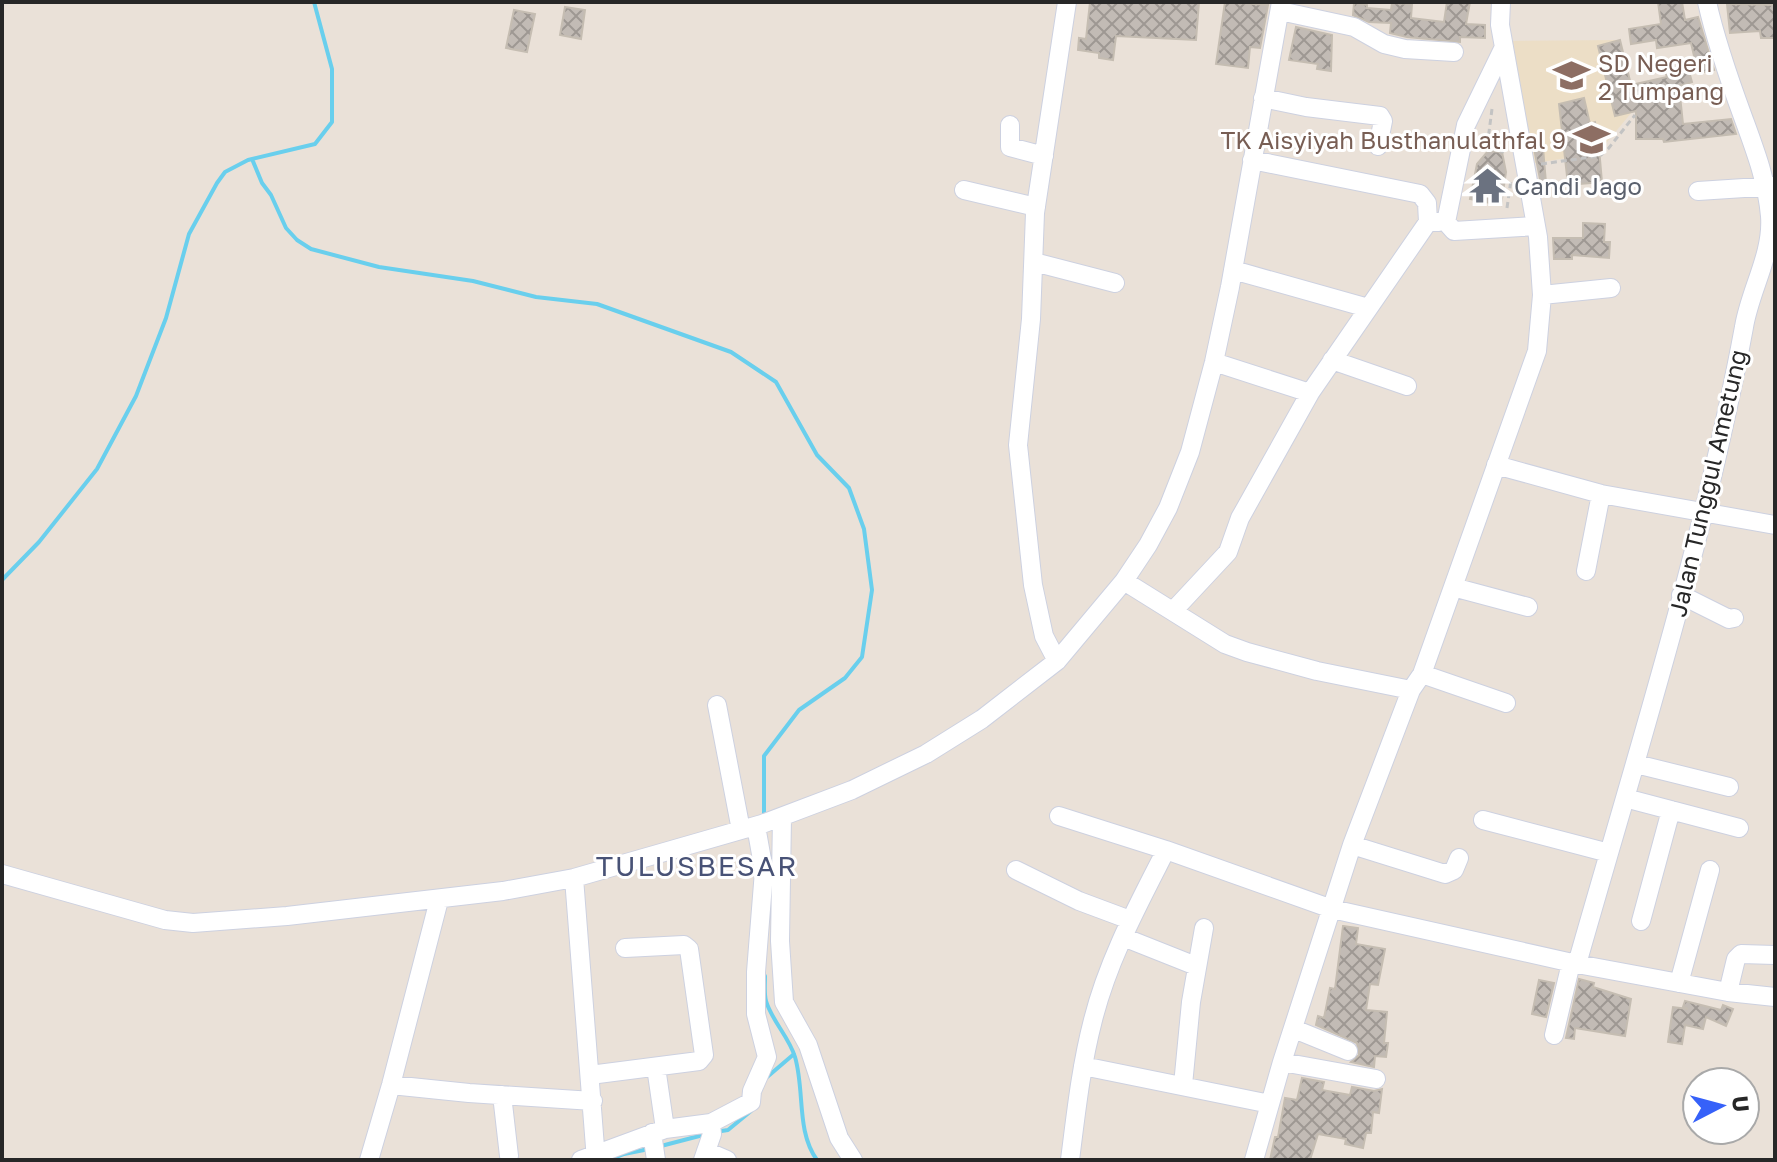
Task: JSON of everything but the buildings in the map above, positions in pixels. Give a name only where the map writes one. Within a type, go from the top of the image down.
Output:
[{"type":"street","points":[[1057,661],[1044,636],[1033,585],[1018,445],[1031,319],[1036,207],[1067,2]]},
{"type":"street","points":[[1254,1160],[1352,845],[1411,690],[1422,674],[1537,351],[1542,295],[1536,226],[1516,168],[1500,25],[1501,2]]},
{"type":"street","name":"Jalan Tunggul Ametung","points":[[1554,1035],[1636,764],[1704,512],[1746,313],[1770,236],[1770,186],[1716,44],[1707,2]]},
{"type":"street","points":[[2,874],[165,920],[193,923],[439,900],[574,878],[762,824],[852,790],[926,754],[982,719],[1057,661],[1124,581],[1168,508],[1190,452],[1214,362],[1280,6],[1354,27],[1384,44],[1405,49],[1454,52]]},
{"type":"street","points":[[1173,611],[1228,552],[1240,518],[1310,393],[1368,308],[1437,222],[1466,125],[1504,47]]},
{"type":"street","points":[[1263,98],[1380,116],[1383,121],[1378,146]]},
{"type":"street","points":[[1010,125],[1010,147],[1013,150],[1044,156]]},
{"type":"street","points":[[1252,160],[1420,194],[1437,222],[1454,231],[1536,226]]},
{"type":"street","points":[[1698,191],[1770,186]]},
{"type":"street","points":[[964,190],[1036,207]]},
{"type":"street","points":[[1034,262],[1115,283]]},
{"type":"street","points":[[1233,270],[1368,308]]},
{"type":"street","points":[[1542,295],[1611,288]]},
{"type":"street","points":[[1332,360],[1407,386]]},
{"type":"street","points":[[1214,362],[1310,393]]},
{"type":"street","points":[[1496,465],[1601,494],[1775,525]]},
{"type":"street","points":[[1586,571],[1601,494]]},
{"type":"street","points":[[1124,581],[1225,644],[1317,671],[1411,690]]},
{"type":"street","points":[[1453,587],[1528,607]]},
{"type":"street","points":[[1681,595],[1729,619],[1734,618]]},
{"type":"street","points":[[1422,674],[1506,703]]},
{"type":"street","points":[[717,705],[762,824],[780,941],[784,1002],[818,1071],[839,1138],[853,1160]]},
{"type":"street","points":[[1636,764],[1729,787]]},
{"type":"street","points":[[1625,798],[1739,828]]},
{"type":"street","points":[[1641,921],[1671,810]]},
{"type":"street","points":[[1059,816],[1332,909],[1574,964],[1728,992],[1775,997]]},
{"type":"street","points":[[1483,820],[1609,853]]},
{"type":"street","points":[[574,878],[593,1101],[591,1158],[656,1142],[709,1139],[751,1102],[752,1091],[767,1057],[756,1014],[764,871],[762,824]]},
{"type":"street","points":[[1352,845],[1445,874],[1454,870],[1459,858]]},
{"type":"street","points":[[1070,1160],[1083,1066],[1094,1017],[1126,928],[1166,850]]},
{"type":"street","points":[[1016,870],[1196,966]]},
{"type":"street","points":[[1679,983],[1710,870]]},
{"type":"street","points":[[369,1160],[439,900]]},
{"type":"street","points":[[1183,1085],[1196,966],[1204,928]]},
{"type":"street","points":[[590,1075],[699,1061],[704,1055],[691,955],[684,945],[625,948]]},
{"type":"street","points":[[1728,992],[1736,959],[1741,954],[1775,955]]},
{"type":"street","points":[[1294,1029],[1348,1051]]},
{"type":"street","points":[[1282,1062],[1376,1079]]},
{"type":"street","points":[[1083,1066],[1270,1104]]},
{"type":"street","points":[[656,1067],[656,1142]]},
{"type":"street","points":[[391,1085],[593,1101]]},
{"type":"street","points":[[502,1095],[509,1156]]},
{"type":"street","points":[[709,1139],[727,1160]]},
{"type":"path","points":[[1493,103],[1487,147],[1507,151],[1516,168],[1507,208]]},
{"type":"path","points":[[1516,168],[1600,156],[1635,115]]},
{"type":"shaded area","name":"SD Negeri 2 Tumpang","points":[[1620,40],[1637,111],[1632,112],[1598,153],[1529,164],[1509,41]]},
{"type":"waterway","points":[[2,580],[39,542],[97,469],[136,396],[166,318],[189,234],[217,183],[225,172],[248,160],[315,144],[332,122],[332,69],[314,2]]},
{"type":"waterway","points":[[252,159],[286,228],[311,249],[379,267],[473,281],[536,297],[597,304],[731,352],[776,382],[817,455],[849,488],[864,529],[872,590],[862,657],[845,678],[799,710],[764,756],[764,816]]},
{"type":"waterway","points":[[765,976],[766,1001],[795,1057],[803,1124],[810,1149],[817,1160]]},
{"type":"waterway","points":[[766,1078],[794,1054]]},
{"type":"waterway","points":[[715,1132],[728,1130],[751,1111]]},
{"type":"waterway","points":[[661,1146],[707,1134]]},
{"type":"waterway","points":[[609,1160],[649,1149]]},
{"type":"place","name":"SD Negeri 2 Tumpang","points":[[1572,76]]},
{"type":"place","name":"TK Aisyiyah Busthanulathfal 9","points":[[1592,139]]},
{"type":"place","name":"Candi Jago","points":[[1488,185]]},
{"type":"district","name":"TULUSBESAR","points":[[697,865]]}]
